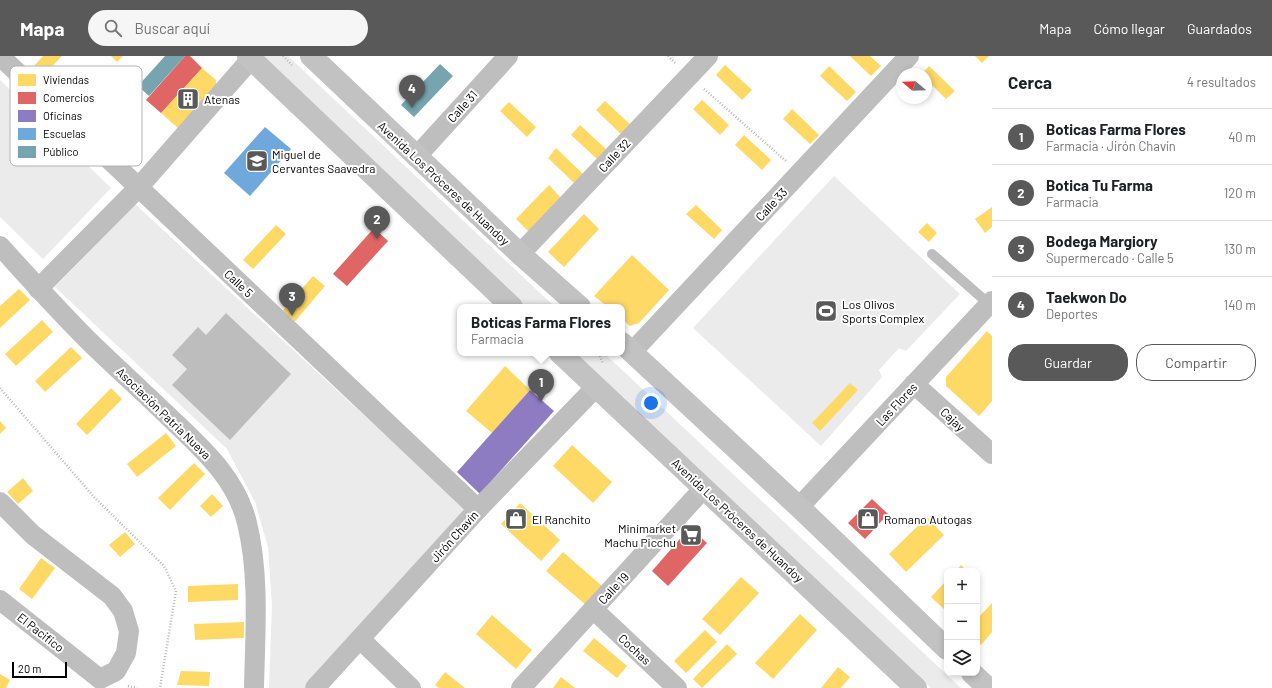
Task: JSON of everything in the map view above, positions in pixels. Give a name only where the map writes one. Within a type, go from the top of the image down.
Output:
[{"type":"main road","name":"Avenida Los Próceres de Huandoy","points":[[311,56],[416,157],[520,254],[577,304]]},
{"type":"main road","points":[[249,57],[509,304]]},
{"type":"main road","points":[[627,348],[799,506],[944,646]]},
{"type":"main road","name":"Avenida Los Próceres de Huandoy","points":[[563,356],[916,688]]},
{"type":"main road","points":[[975,676],[988,688]]},
{"type":"street","name":"Calle 5","points":[[0,56],[10,66]]},
{"type":"street","name":"Calle 31","points":[[416,157],[508,56]]},
{"type":"street","name":"Calle 32","points":[[520,254],[708,56]]},
{"type":"street","name":"Calle 33","points":[[627,348],[800,173],[910,56]]},
{"type":"street","points":[[38,289],[138,188],[249,57]]},
{"type":"street","name":"Calle 5","points":[[115,166],[478,509]]},
{"type":"street","name":"Asociación Patria Nueva","points":[[0,246],[38,289],[93,345],[208,454],[234,489],[247,522],[253,563],[256,617],[254,688]]},
{"type":"street","name":"Las Flores","points":[[799,506],[990,303]]},
{"type":"street","name":"Cajay","points":[[914,384],[992,454]]},
{"type":"street","name":"Jirón Chavín","points":[[315,688],[478,509],[596,387]]},
{"type":"street","name":"Calle 19","points":[[521,688],[704,488]]},
{"type":"street","name":"El Pacifico","points":[[0,502],[33,534],[112,596],[123,611],[129,631],[126,653],[116,672],[100,679],[0,600]]},
{"type":"street","name":"Cochas","points":[[593,609],[677,688]]},
{"type":"street","points":[[360,639],[411,688]]},
{"type":"lane","points":[[932,254],[990,303]]},
{"type":"path","points":[[668,56],[800,173]]},
{"type":"path","points":[[0,388],[94,497],[164,566],[176,591],[160,688]]},
{"type":"shaded area","points":[[257,56],[288,56],[552,304],[522,304]]},
{"type":"shaded area","points":[[0,80],[10,90],[10,166],[88,166],[111,188],[43,259],[0,217]]},
{"type":"shaded area","name":"Los Olivos Sports Complex","points":[[834,176],[960,294],[906,351],[899,348],[879,370],[882,377],[821,446],[693,328]]},
{"type":"shaded area","points":[[135,204],[471,514],[306,688],[269,688],[272,605],[268,547],[255,502],[227,449],[55,287]]},
{"type":"shaded area","points":[[226,313],[291,374],[230,440],[172,385],[187,369],[172,355],[198,327],[206,335]]},
{"type":"shaded area","points":[[577,356],[607,356],[944,672],[944,676],[948,676],[961,688],[931,688]]},
{"type":"building: Viviendas","points":[[43,56],[62,56],[52,66],[34,66]]},
{"type":"building: Viviendas","points":[[111,56],[123,56],[117,62]]},
{"type":"building: Viviendas","points":[[850,56],[870,56],[881,66],[871,76]]},
{"type":"building: Viviendas","points":[[975,56],[989,56],[982,63]]},
{"type":"building: Viviendas","points":[[725,65],[752,90],[742,100],[716,75]]},
{"type":"building: Viviendas","points":[[829,66],[856,92],[847,101],[820,76]]},
{"type":"building: Viviendas","name":"Atenas","points":[[202,68],[216,80],[216,86],[178,128],[161,113]]},
{"type":"building: Viviendas","points":[[932,69],[955,91],[946,99],[932,85]]},
{"type":"building: Viviendas","points":[[702,100],[729,125],[720,135],[693,109]]},
{"type":"building: Viviendas","points":[[605,101],[632,126],[623,136],[596,110]]},
{"type":"building: Viviendas","points":[[509,102],[536,127],[527,137],[500,111]]},
{"type":"building: Viviendas","points":[[792,109],[819,135],[810,144],[783,119]]},
{"type":"building: Viviendas","points":[[580,125],[607,150],[598,160],[571,135]]},
{"type":"building: Viviendas","points":[[744,135],[771,160],[762,170],[735,145]]},
{"type":"building: Viviendas","points":[[556,148],[583,174],[574,183],[548,158]]},
{"type":"building: Viviendas","points":[[549,185],[562,199],[529,232],[516,219]]},
{"type":"building: Viviendas","points":[[696,205],[722,230],[714,239],[686,214]]},
{"type":"building: Viviendas","points":[[992,207],[992,227],[985,233],[975,219]]},
{"type":"building: Viviendas","points":[[584,214],[599,229],[564,267],[548,252]]},
{"type":"building: Viviendas","points":[[927,223],[937,233],[929,242],[918,232]]},
{"type":"building: Viviendas","points":[[276,225],[286,234],[253,269],[243,260]]},
{"type":"building: Viviendas","points":[[632,255],[669,290],[639,323],[630,326],[625,322],[625,304],[604,304],[594,296]]},
{"type":"building: Viviendas","points":[[313,276],[325,286],[292,325],[280,314]]},
{"type":"building: Viviendas","points":[[19,289],[30,300],[0,328],[0,306]]},
{"type":"building: Viviendas","points":[[42,320],[53,332],[16,366],[5,354]]},
{"type":"building: Viviendas","points":[[987,331],[992,336],[992,401],[979,416],[946,386],[946,377]]},
{"type":"building: Viviendas","points":[[71,347],[82,358],[45,392],[35,381]]},
{"type":"building: Viviendas","points":[[505,366],[530,390],[492,433],[466,411]]},
{"type":"building: Viviendas","points":[[850,383],[858,390],[820,431],[812,423]]},
{"type":"building: Viviendas","points":[[111,388],[122,399],[87,435],[76,424]]},
{"type":"building: Viviendas","points":[[0,421],[6,428],[0,434]]},
{"type":"building: Viviendas","points":[[166,433],[176,446],[137,477],[127,464]]},
{"type":"building: Viviendas","points":[[572,445],[612,482],[593,503],[553,466]]},
{"type":"building: Viviendas","points":[[194,463],[205,474],[170,510],[158,498]]},
{"type":"building: Viviendas","points":[[23,478],[33,491],[18,504],[7,492]]},
{"type":"building: Viviendas","points":[[212,494],[223,506],[211,517],[200,506]]},
{"type":"building: Viviendas","points":[[520,503],[560,540],[541,561],[501,524]]},
{"type":"building: Viviendas","points":[[927,517],[944,535],[906,572],[889,554]]},
{"type":"building: Viviendas","points":[[125,532],[135,544],[120,557],[109,545]]},
{"type":"building: Viviendas","points":[[563,552],[602,586],[586,605],[546,571]]},
{"type":"building: Viviendas","points":[[41,558],[55,568],[32,599],[19,589]]},
{"type":"building: Viviendas","points":[[741,577],[759,593],[720,635],[702,619]]},
{"type":"building: Viviendas","points":[[944,583],[944,609],[931,597]]},
{"type":"building: Viviendas","points":[[238,584],[238,600],[188,602],[188,586]]},
{"type":"building: Viviendas","points":[[992,603],[992,632],[981,645],[980,644],[980,616]]},
{"type":"building: Viviendas","points":[[800,614],[817,630],[773,679],[755,663]]},
{"type":"building: Viviendas","points":[[492,615],[532,650],[516,669],[476,634]]},
{"type":"building: Viviendas","points":[[244,622],[244,638],[195,640],[194,624]]},
{"type":"building: Viviendas","points":[[705,630],[717,642],[686,673],[674,661]]},
{"type":"building: Viviendas","points":[[594,638],[627,666],[617,678],[583,651]]},
{"type":"building: Viviendas","points":[[727,644],[737,654],[702,688],[693,679]]},
{"type":"building: Viviendas","points":[[838,667],[850,677],[841,688],[821,688]]},
{"type":"building: Viviendas","points":[[181,671],[210,672],[209,686],[177,685]]},
{"type":"building: Viviendas","points":[[445,672],[465,688],[439,688],[435,685]]},
{"type":"building: Viviendas","points":[[0,674],[10,680],[6,688],[0,688]]},
{"type":"building: Viviendas","points":[[561,677],[575,688],[553,688]]},
{"type":"building: Comercios","points":[[185,56],[190,56],[202,68],[161,113],[146,100]]},
{"type":"building: Comercios","points":[[374,228],[388,241],[347,286],[333,274]]},
{"type":"building: Comercios","name":"Romano Autogas","points":[[872,499],[888,514],[865,539],[848,523]]},
{"type":"building: Comercios","points":[[686,532],[696,533],[707,543],[668,586],[652,571]]},
{"type":"building: Oficinas","points":[[530,390],[554,411],[480,494],[457,472]]},
{"type":"building: Escuelas","name":"Miguel de Cervantes Saavedra","points":[[265,127],[291,149],[250,196],[224,173]]},
{"type":"building: Público","points":[[165,56],[185,56],[149,96],[142,90],[142,82]]},
{"type":"building: Público","points":[[440,64],[453,76],[414,117],[401,105]]},
{"type":"place","name":"Atenas","points":[[188,99]]},
{"type":"place","name":"Taekwon Do","points":[[412,108]]},
{"type":"place","name":"Miguel de Cervantes Saavedra","points":[[257,161]]},
{"type":"place","name":"Botica Tu Farma","points":[[377,239]]},
{"type":"place","name":"Los Olivos Sports Complex","points":[[826,311]]},
{"type":"place","name":"Bodega Margiory","points":[[292,316]]},
{"type":"place","name":"Boticas Farma Flores","points":[[541,402]]},
{"type":"place","name":"El Ranchito","points":[[516,519]]},
{"type":"place","name":"Romano Autogas","points":[[868,519]]},
{"type":"place","name":"Minimarket Machu Picchu","points":[[691,535]]}]
